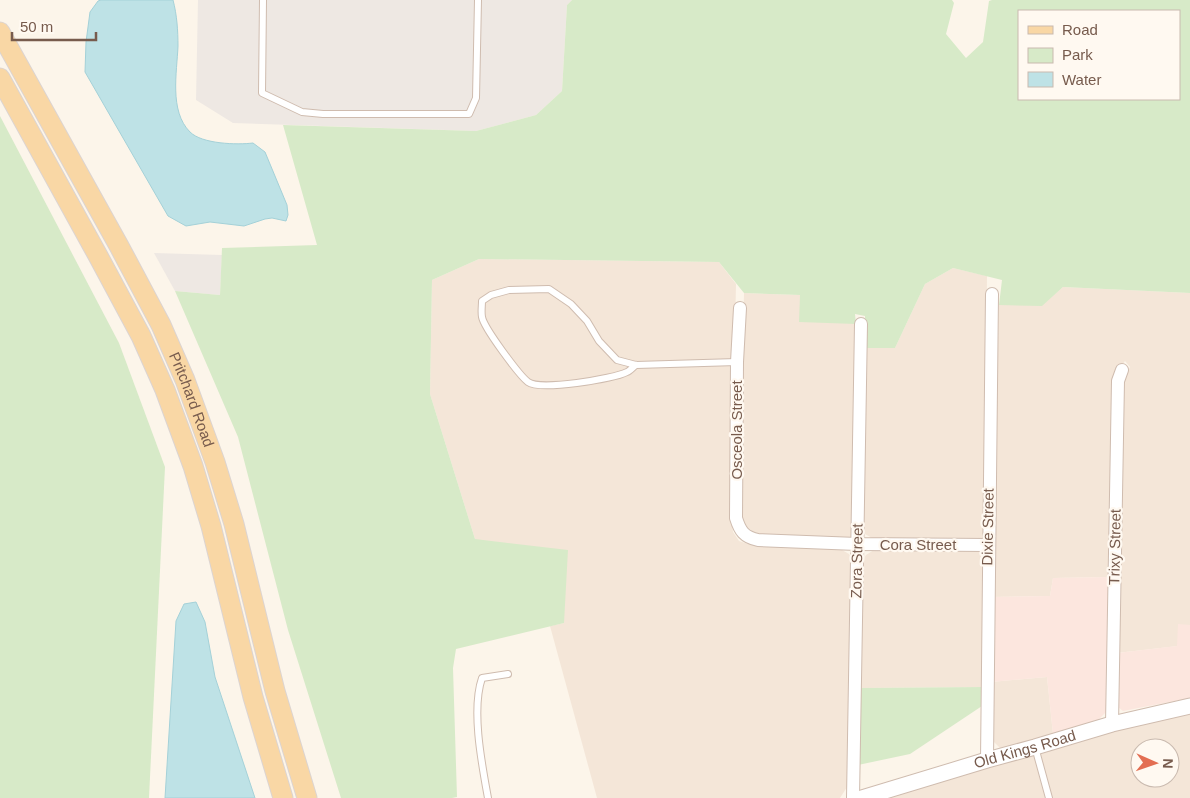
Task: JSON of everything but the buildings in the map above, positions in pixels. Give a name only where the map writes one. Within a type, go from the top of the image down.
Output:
[{"type":"main road","name":"Pritchard Road","points":[[0,32],[161,325],[185,380],[215,462],[234,524],[275,691],[307,798]]},
{"type":"main road","name":"Pritchard Road","points":[[0,78],[102,262],[141,336],[165,390],[193,466],[211,526],[253,697],[283,798]]},
{"type":"street","name":"Dixie Street","points":[[987,760],[992,294]]},
{"type":"street","name":"Osceola Street","points":[[740,308],[737,362],[736,518],[739,528],[745,536],[758,540]]},
{"type":"street","name":"Zora Street","points":[[853,798],[861,324]]},
{"type":"street","name":"Trixy Street","points":[[1112,724],[1118,381],[1122,370]]},
{"type":"street","name":"Cora Street","points":[[758,540],[858,544],[988,545]]},
{"type":"street","name":"Old Kings Road","points":[[862,798],[1112,724],[1190,706]]},
{"type":"lane","points":[[263,0],[262,93],[302,112],[323,114],[469,114],[476,98],[478,0]]},
{"type":"lane","points":[[636,365],[627,372],[570,385],[536,385],[529,383],[508,359],[482,317],[482,301],[492,295],[509,290],[548,289],[571,304],[587,321],[599,340],[617,360],[636,365],[737,362]]},
{"type":"lane","points":[[488,798],[480,744],[479,689],[482,678],[508,674]]},
{"type":"lane","points":[[1035,747],[1049,798]]},
{"type":"shaded area","points":[[198,0],[572,0],[567,5],[562,91],[536,115],[476,131],[233,123],[196,100]]},
{"type":"shaded area","points":[[154,253],[222,255],[220,295],[175,291]]},
{"type":"shaded area","points":[[479,259],[719,262],[736,284],[731,513],[733,532],[739,541],[748,544],[830,547],[849,554],[853,561],[849,784],[840,798],[597,798],[550,626],[564,623],[475,539],[430,394],[432,280]]},
{"type":"shaded area","points":[[953,268],[987,276],[984,534],[982,539],[872,538],[865,534],[862,528],[865,348],[895,348],[925,284]]},
{"type":"shaded area","points":[[1063,287],[1190,293],[1190,625],[1178,625],[1178,646],[1117,653],[1122,382],[1130,367],[1125,361],[1116,373],[1109,577],[1053,578],[1050,596],[992,597],[999,305],[1042,305]]},
{"type":"shaded area","points":[[744,293],[800,295],[856,324],[853,533],[851,538],[768,536],[753,532],[744,524],[739,513]]},
{"type":"shaded area","points":[[874,550],[975,550],[981,552],[984,558],[983,687],[859,688],[861,563],[866,555]]},
{"type":"shaded area","points":[[1109,577],[1107,711],[1098,720],[1053,734],[1047,677],[991,682],[992,597],[1050,596],[1053,578]]},
{"type":"shaded area","points":[[1178,624],[1190,625],[1190,698],[1123,711],[1117,706],[1117,653],[1177,646]]},
{"type":"shaded area","points":[[1047,677],[1053,734],[1002,750],[992,740],[991,682]]},
{"type":"shaded area","points":[[1190,713],[1190,798],[884,798],[1148,721]]},
{"type":"green space","points":[[572,0],[952,0],[954,3],[946,34],[966,58],[983,42],[989,1],[992,0],[1190,0],[1190,293],[1063,287],[1042,306],[999,305],[1002,280],[953,268],[925,284],[895,348],[865,348],[865,316],[855,314],[856,324],[799,322],[800,295],[744,293],[719,262],[479,259],[432,280],[430,394],[475,539],[568,550],[564,623],[456,649],[453,668],[457,797],[341,798],[288,630],[238,437],[175,291],[220,295],[222,248],[317,245],[283,125],[476,131],[536,115],[562,91],[567,5]]},
{"type":"green space","points":[[0,116],[119,343],[165,467],[149,798],[0,798]]},
{"type":"green space","points":[[983,687],[982,706],[910,754],[858,765],[859,688]]},
{"type":"water","points":[[173,0],[178,35],[176,91],[179,113],[183,123],[195,136],[203,139],[229,144],[253,143],[265,152],[287,205],[288,215],[286,221],[272,218],[244,226],[210,222],[186,226],[168,216],[85,72],[90,12],[98,1]]},
{"type":"water","points":[[196,602],[205,622],[215,677],[255,798],[165,798],[176,621],[184,604]]}]
